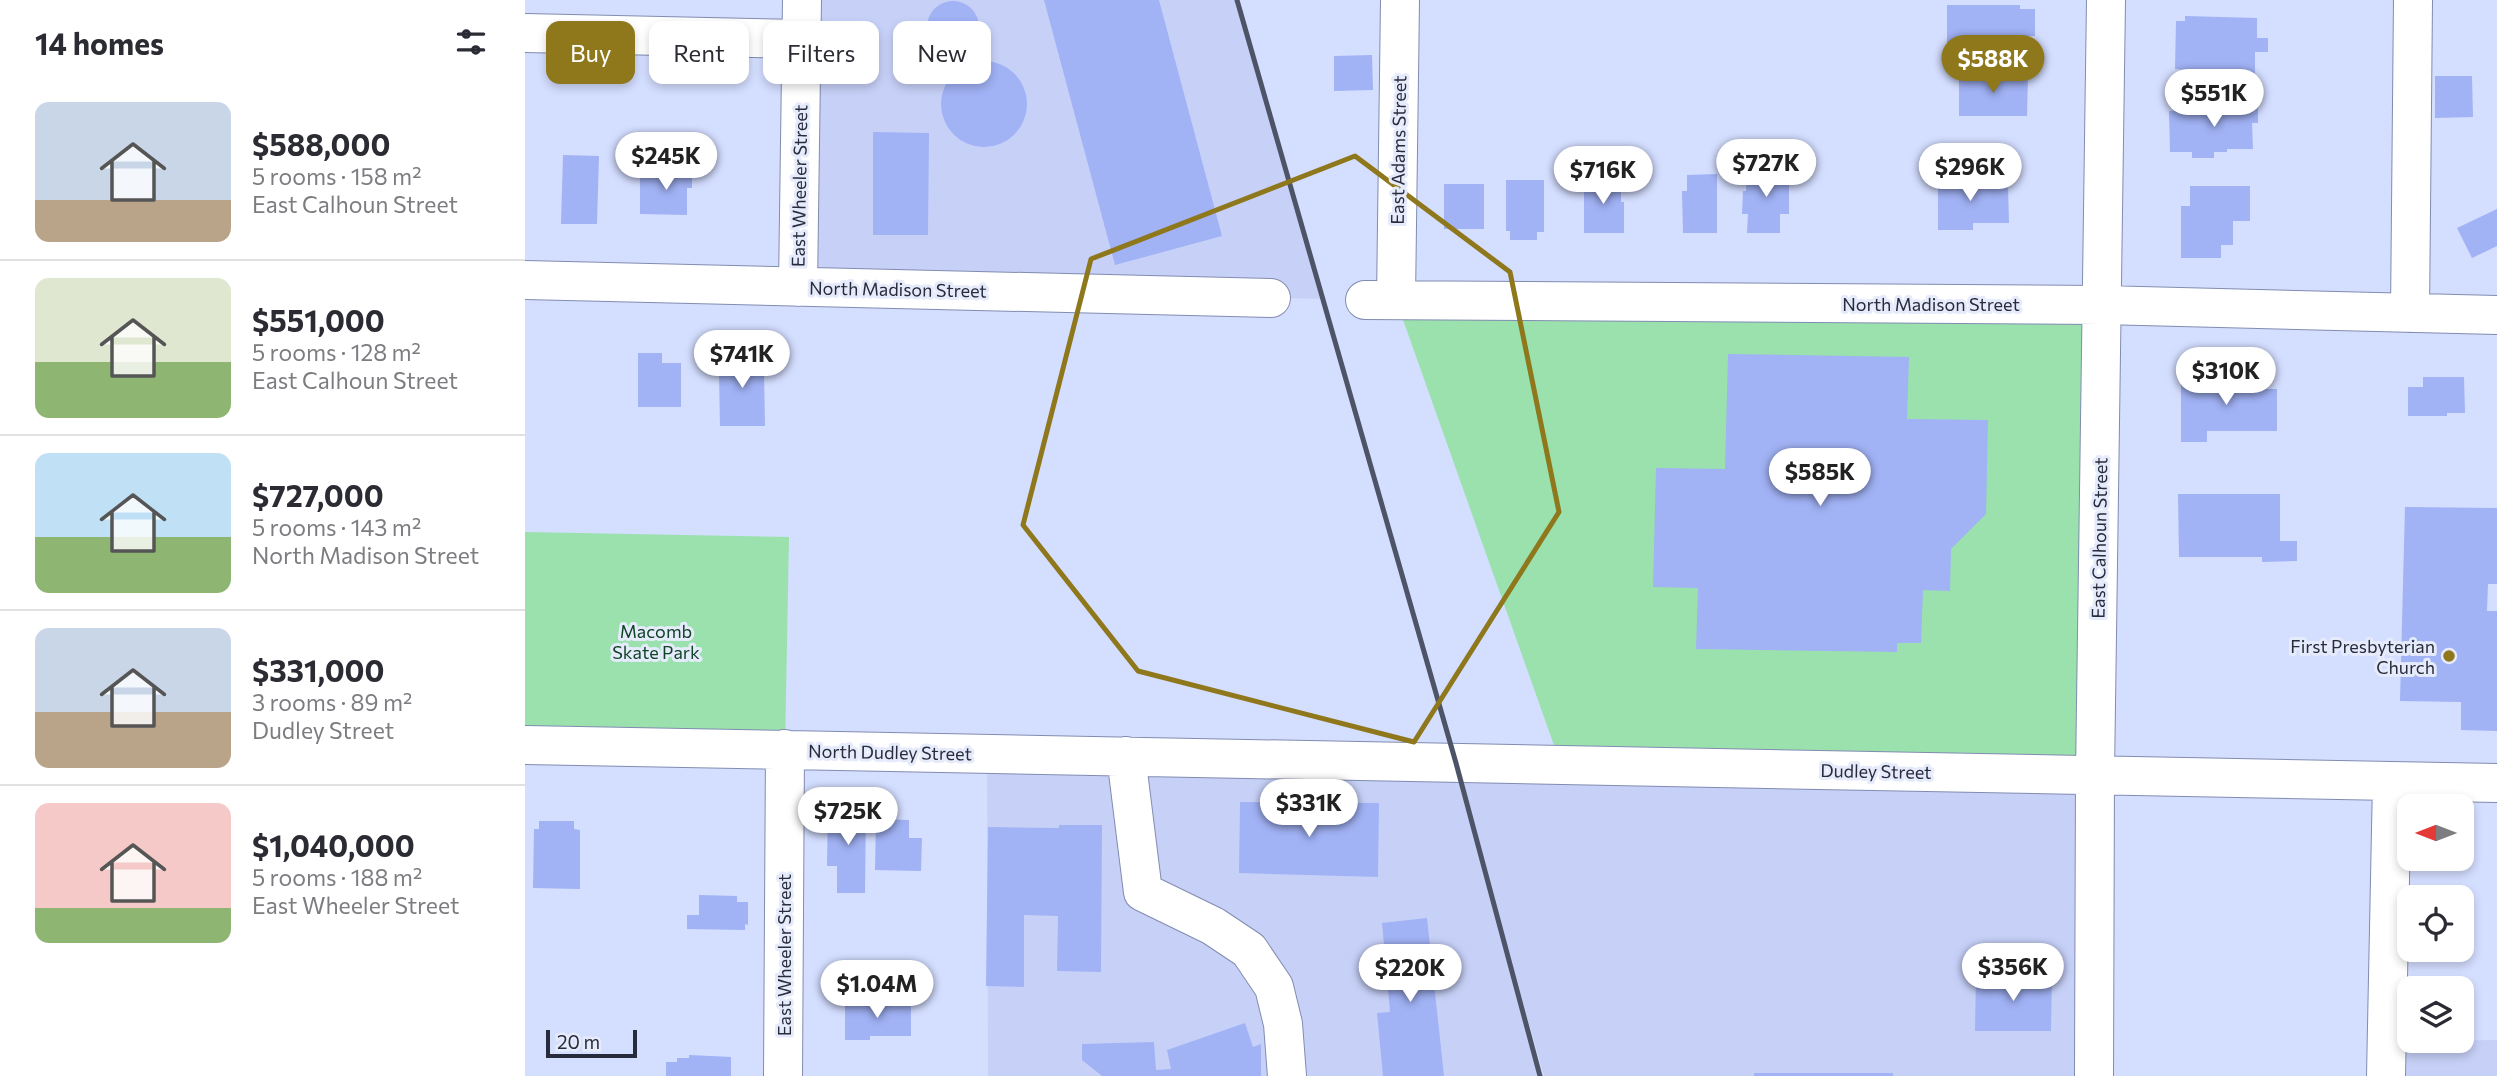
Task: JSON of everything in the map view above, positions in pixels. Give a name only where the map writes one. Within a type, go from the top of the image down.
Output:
[{"type":"street","name":"East Wheeler Street","points":[[801,21],[802,0]]},
{"type":"street","name":"East Adams Street","points":[[1380,300],[1400,0]]},
{"type":"street","name":"East Calhoun Street","points":[[2094,1076],[2095,775],[2106,0]]},
{"type":"street","points":[[2410,313],[2413,0]]},
{"type":"street","points":[[525,33],[763,38]]},
{"type":"street","name":"East Wheeler Street","points":[[798,287],[800,84]]},
{"type":"street","name":"North Madison Street","points":[[525,280],[1271,298]]},
{"type":"street","name":"North Madison Street","points":[[1380,300],[2102,305],[2497,315]]},
{"type":"street","name":"North Dudley Street","points":[[525,745],[1255,759]]},
{"type":"street","name":"East Wheeler Street","points":[[783,1076],[785,749]]},
{"type":"street","points":[[1126,756],[1143,892],[1213,926],[1249,950],[1274,987],[1283,1024],[1287,1076]]},
{"type":"street","name":"Dudley Street","points":[[1255,759],[2497,783]]},
{"type":"street","points":[[2386,1076],[2392,781]]},
{"type":"highlighted area","points":[[1355,156],[1510,272],[1559,512],[1414,742],[1138,671],[1023,525],[1091,259]]},
{"type":"shaded area","points":[[802,0],[1237,0],[1323,299],[798,287],[801,84],[879,84],[879,21],[802,21]]},
{"type":"shaded area","points":[[987,754],[2095,775],[2094,1076],[1544,1076],[1478,845],[1540,1076],[988,1076]]},
{"type":"shaded area","points":[[2387,1037],[2397,1037],[2397,1053],[2474,1053],[2474,1040],[2497,1040],[2497,1076],[2386,1076]]},
{"type":"green space","points":[[1396,300],[2102,305],[2095,775],[1561,765]]},
{"type":"green space","name":"Macomb Skate Park","points":[[525,532],[789,537],[785,749],[525,745]]},
{"type":"building","points":[[1044,0],[1159,0],[1222,236],[1115,265]]},
{"type":"building","points":[[953,1],[972,8],[978,21],[928,21],[934,8]]},
{"type":"building","points":[[1947,5],[2020,5],[2020,9],[2035,9],[2035,36],[2022,36],[2022,39],[1980,39],[1980,68],[1947,68]]},
{"type":"building","points":[[2185,16],[2257,18],[2257,38],[2268,38],[2268,52],[2255,52],[2255,79],[2185,77],[2185,70],[2175,69],[2176,21],[2185,21]]},
{"type":"building","points":[[1372,55],[1373,90],[1334,91],[1334,56]]},
{"type":"building","points":[[991,62],[1008,68],[1020,80],[1026,96],[1026,112],[1020,128],[1008,140],[992,146],[976,146],[960,140],[948,128],[942,112],[942,96],[946,84],[991,84]]},
{"type":"building","points":[[1959,74],[2028,74],[2027,116],[1959,116]]},
{"type":"building","points":[[2435,76],[2472,76],[2473,117],[2435,118]]},
{"type":"building","points":[[2226,100],[2258,100],[2258,123],[2252,123],[2253,149],[2214,152],[2214,158],[2192,158],[2192,152],[2170,152],[2169,111],[2227,111]]},
{"type":"building","points":[[873,132],[929,133],[928,235],[873,235]]},
{"type":"building","points":[[563,155],[599,156],[597,224],[561,224]]},
{"type":"building","points":[[1752,165],[1776,165],[1776,175],[1789,175],[1789,214],[1780,214],[1780,233],[1747,233],[1748,214],[1742,214],[1743,191],[1746,191],[1747,173],[1752,173]]},
{"type":"building","points":[[661,167],[692,167],[692,188],[687,188],[687,215],[640,214],[640,177],[661,177]]},
{"type":"building","points":[[1717,174],[1717,233],[1683,233],[1682,191],[1687,191],[1687,175]]},
{"type":"building","points":[[1938,175],[1975,175],[1975,186],[2008,186],[2009,223],[1973,223],[1973,230],[1938,230]]},
{"type":"building","points":[[1584,178],[1621,178],[1624,233],[1584,233]]},
{"type":"building","points":[[1506,180],[1544,180],[1544,232],[1537,232],[1537,240],[1510,240],[1510,231],[1506,231]]},
{"type":"building","points":[[1444,184],[1484,184],[1484,229],[1444,229]]},
{"type":"building","points":[[2190,186],[2250,186],[2250,221],[2233,221],[2233,245],[2221,245],[2221,258],[2181,258],[2181,206],[2190,206]]},
{"type":"building","points":[[2497,209],[2497,246],[2472,258],[2457,228]]},
{"type":"building","points":[[734,344],[754,344],[754,372],[764,372],[765,426],[720,426],[719,373],[723,373],[723,354],[734,354]]},
{"type":"building","points":[[638,353],[662,353],[662,363],[681,363],[681,407],[638,407]]},
{"type":"building","points":[[1728,354],[1909,357],[1907,419],[1988,420],[1986,514],[1951,549],[1950,591],[1923,590],[1921,643],[1897,643],[1897,652],[1696,649],[1698,588],[1653,587],[1656,468],[1725,469]]},
{"type":"building","points":[[2237,375],[2260,375],[2261,389],[2277,389],[2277,431],[2207,431],[2207,442],[2181,442],[2181,380],[2237,380]]},
{"type":"building","points":[[2423,377],[2464,377],[2465,413],[2408,416],[2408,387],[2423,387]]},
{"type":"building","points":[[2178,494],[2280,494],[2280,541],[2297,541],[2297,561],[2262,562],[2262,557],[2179,557]]},
{"type":"building","name":"First Presbyterian Church","points":[[2405,507],[2497,508],[2497,584],[2488,584],[2487,611],[2497,611],[2497,731],[2461,730],[2461,702],[2400,701]]},
{"type":"building","points":[[1240,802],[1379,803],[1378,877],[1239,873]]},
{"type":"building","points":[[828,806],[866,807],[865,893],[837,893],[837,866],[827,866]]},
{"type":"building","points":[[876,819],[909,820],[909,838],[922,838],[921,871],[875,870]]},
{"type":"building","points":[[539,821],[574,821],[574,829],[580,830],[580,889],[533,888],[534,829],[539,829]]},
{"type":"building","points":[[1059,825],[1102,825],[1101,972],[1057,971],[1058,916],[1024,915],[1024,987],[986,986],[988,827],[1059,828]]},
{"type":"building","points":[[699,895],[737,896],[737,902],[748,902],[748,925],[745,924],[745,930],[687,929],[687,915],[699,915]]},
{"type":"building","points":[[1427,918],[1444,1076],[1383,1076],[1377,1013],[1390,1012],[1382,923]]},
{"type":"building","points":[[1976,975],[2052,975],[2051,1031],[1975,1031]]},
{"type":"building","points":[[845,1003],[911,1003],[911,1036],[870,1036],[870,1040],[845,1040]]},
{"type":"building","points":[[1245,1023],[1253,1047],[1261,1044],[1261,1076],[1102,1076],[1082,1060],[1082,1044],[1154,1042],[1156,1070],[1171,1069],[1167,1050]]},
{"type":"building","points":[[689,1055],[731,1057],[731,1076],[666,1076],[666,1062],[677,1062],[677,1058],[689,1058]]},
{"type":"building","points":[[1754,1073],[1893,1073],[1893,1076],[1754,1076]]},
{"type":"railway","points":[[1237,0],[1456,763],[1540,1076]]},
{"type":"place","name":"First Presbyterian Church","points":[[2449,656]]}]
